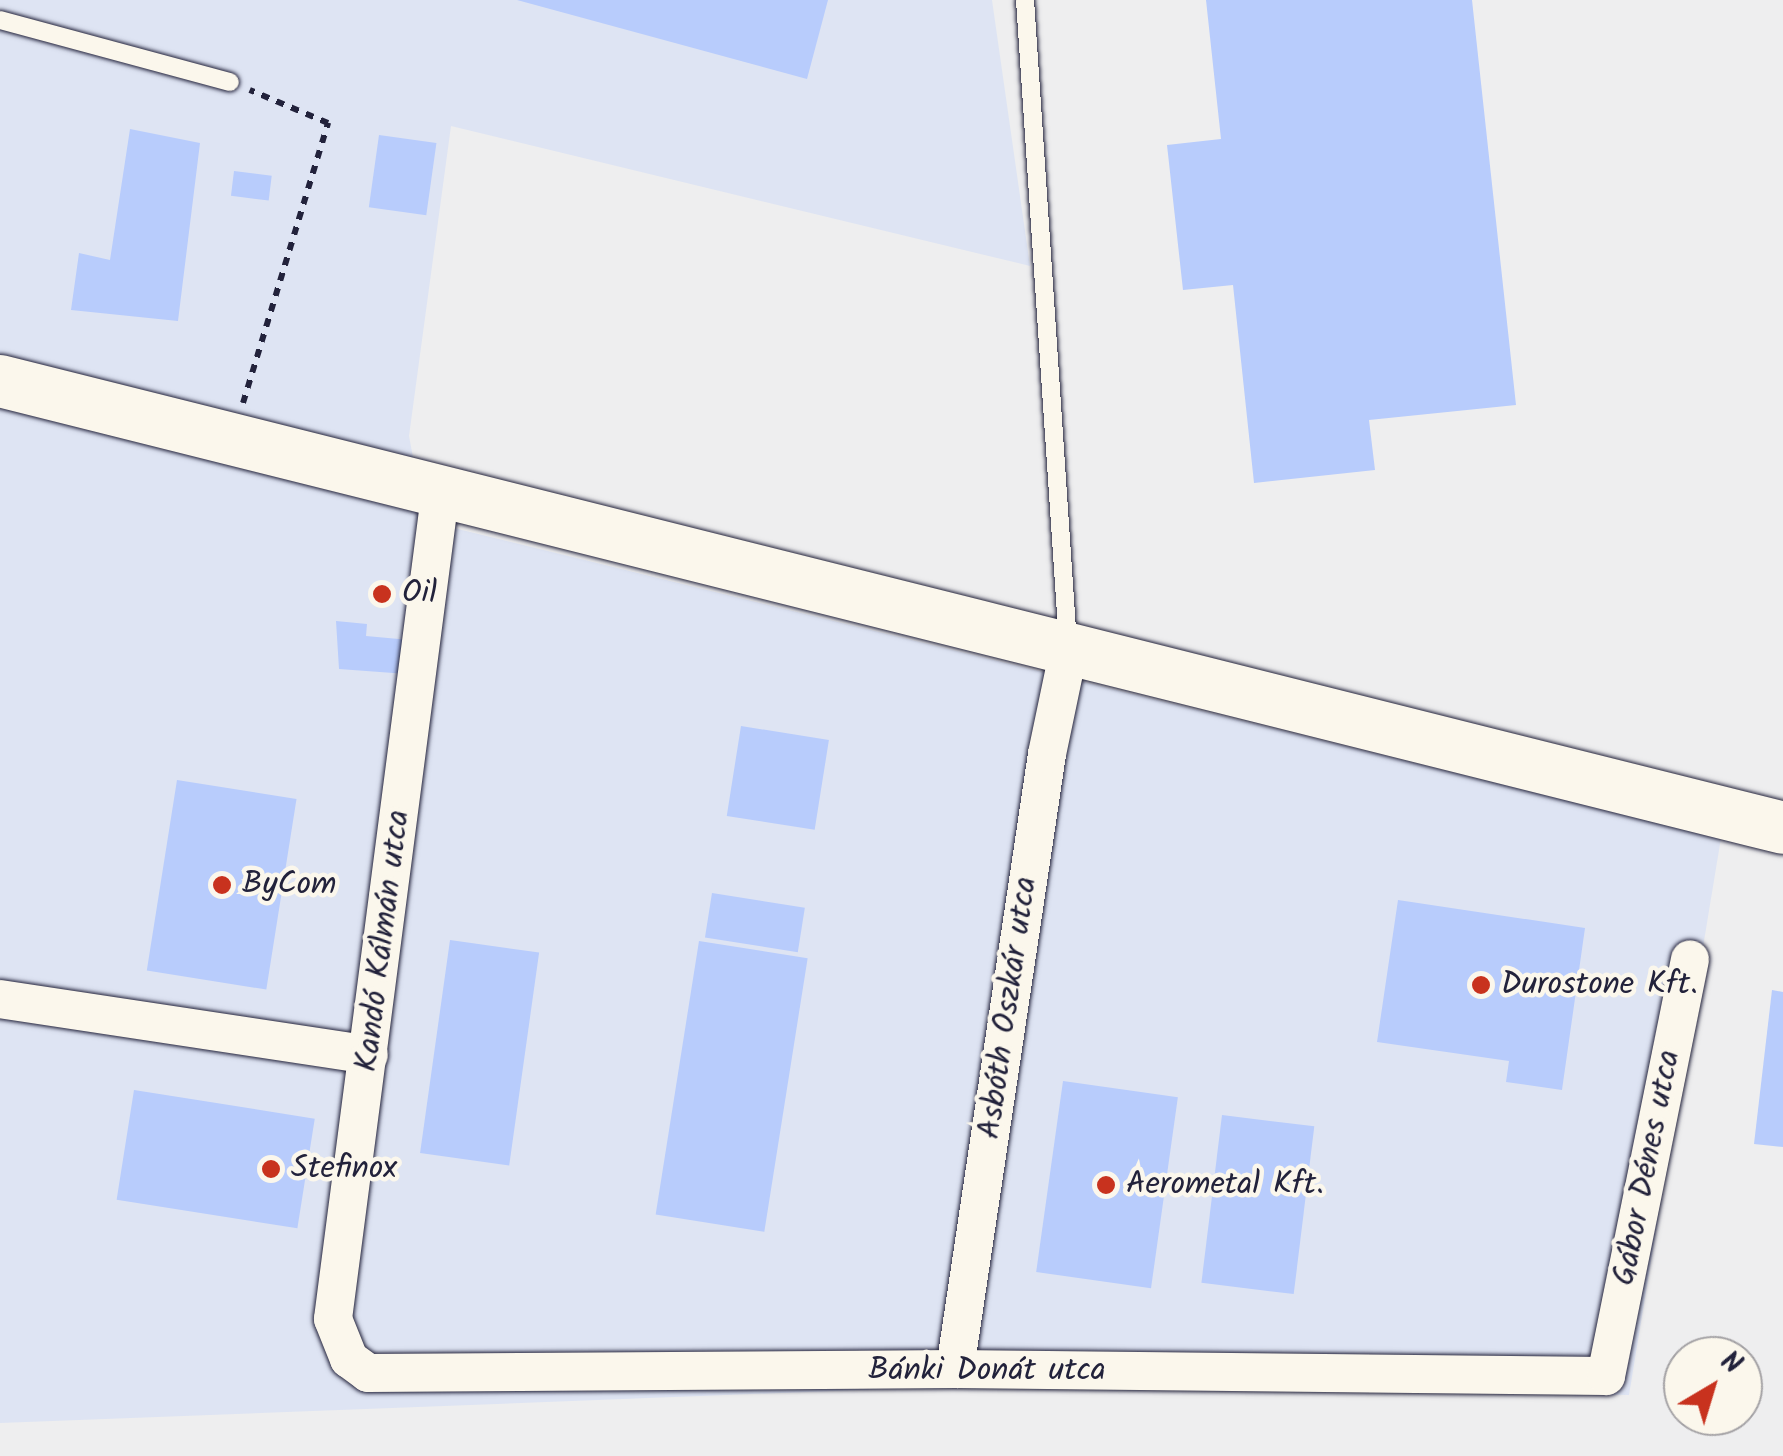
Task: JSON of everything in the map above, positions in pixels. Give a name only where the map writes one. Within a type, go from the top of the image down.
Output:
[{"type":"main road","points":[[0,381],[440,496],[1783,828]]},
{"type":"street","name":"Kandó Kálmán utca","points":[[368,1373],[349,1359],[333,1318],[440,496]]},
{"type":"street","name":"Asbóth Oszkár utca","points":[[955,1369],[1047,754],[1068,649]]},
{"type":"street","name":"Gábor Dénes utca","points":[[1606,1376],[1690,959]]},
{"type":"street","points":[[0,999],[370,1055]]},
{"type":"street","name":"Bánki Donát utca","points":[[368,1373],[955,1369],[1606,1376]]},
{"type":"lane","points":[[1025,0],[1068,649]]},
{"type":"lane","points":[[0,20],[230,82]]},
{"type":"path","points":[[230,82],[328,123],[244,394],[236,443]]},
{"type":"shaded area","points":[[0,0],[992,0],[1030,266],[451,126],[409,436],[425,521],[1721,838],[1629,1395],[962,1386],[0,1423]]},
{"type":"building","points":[[517,0],[828,0],[807,79]]},
{"type":"building","points":[[1206,0],[1472,0],[1516,405],[1369,420],[1375,470],[1254,483],[1233,285],[1183,290],[1167,145],[1221,139]]},
{"type":"building","points":[[130,129],[200,143],[178,321],[71,310],[79,253],[110,260]]},
{"type":"building","points":[[379,135],[436,143],[426,215],[369,207]]},
{"type":"building","points":[[234,171],[272,176],[269,200],[231,196]]},
{"type":"building","name":"Oil","points":[[380,582],[391,585],[385,607],[374,604]]},
{"type":"building","points":[[336,621],[367,624],[366,636],[410,640],[407,674],[339,669]]},
{"type":"building","points":[[741,726],[829,740],[815,830],[727,816]]},
{"type":"building","name":"ByCom","points":[[177,780],[297,799],[266,990],[147,971]]},
{"type":"building","points":[[712,893],[805,908],[798,952],[705,937]]},
{"type":"building","name":"Durostone Kft.","points":[[1398,900],[1585,928],[1562,1090],[1506,1082],[1509,1061],[1377,1042]]},
{"type":"building","points":[[450,940],[539,953],[509,1165],[420,1153]]},
{"type":"building","points":[[699,941],[808,958],[764,1232],[656,1215]]},
{"type":"building","points":[[1772,990],[1783,992],[1783,1147],[1754,1144]]},
{"type":"building","name":"Aerometal Kft.","points":[[1063,1081],[1178,1097],[1151,1288],[1036,1272]]},
{"type":"building","points":[[134,1090],[315,1119],[297,1228],[117,1200]]},
{"type":"building","points":[[1222,1115],[1314,1126],[1294,1294],[1201,1283]]},
{"type":"place","name":"Oil","points":[[382,594]]},
{"type":"place","name":"ByCom","points":[[222,885]]},
{"type":"place","name":"Durostone Kft.","points":[[1481,985]]},
{"type":"place","name":"Stefinox","points":[[271,1169]]},
{"type":"place","name":"Aerometal Kft.","points":[[1106,1185]]}]
